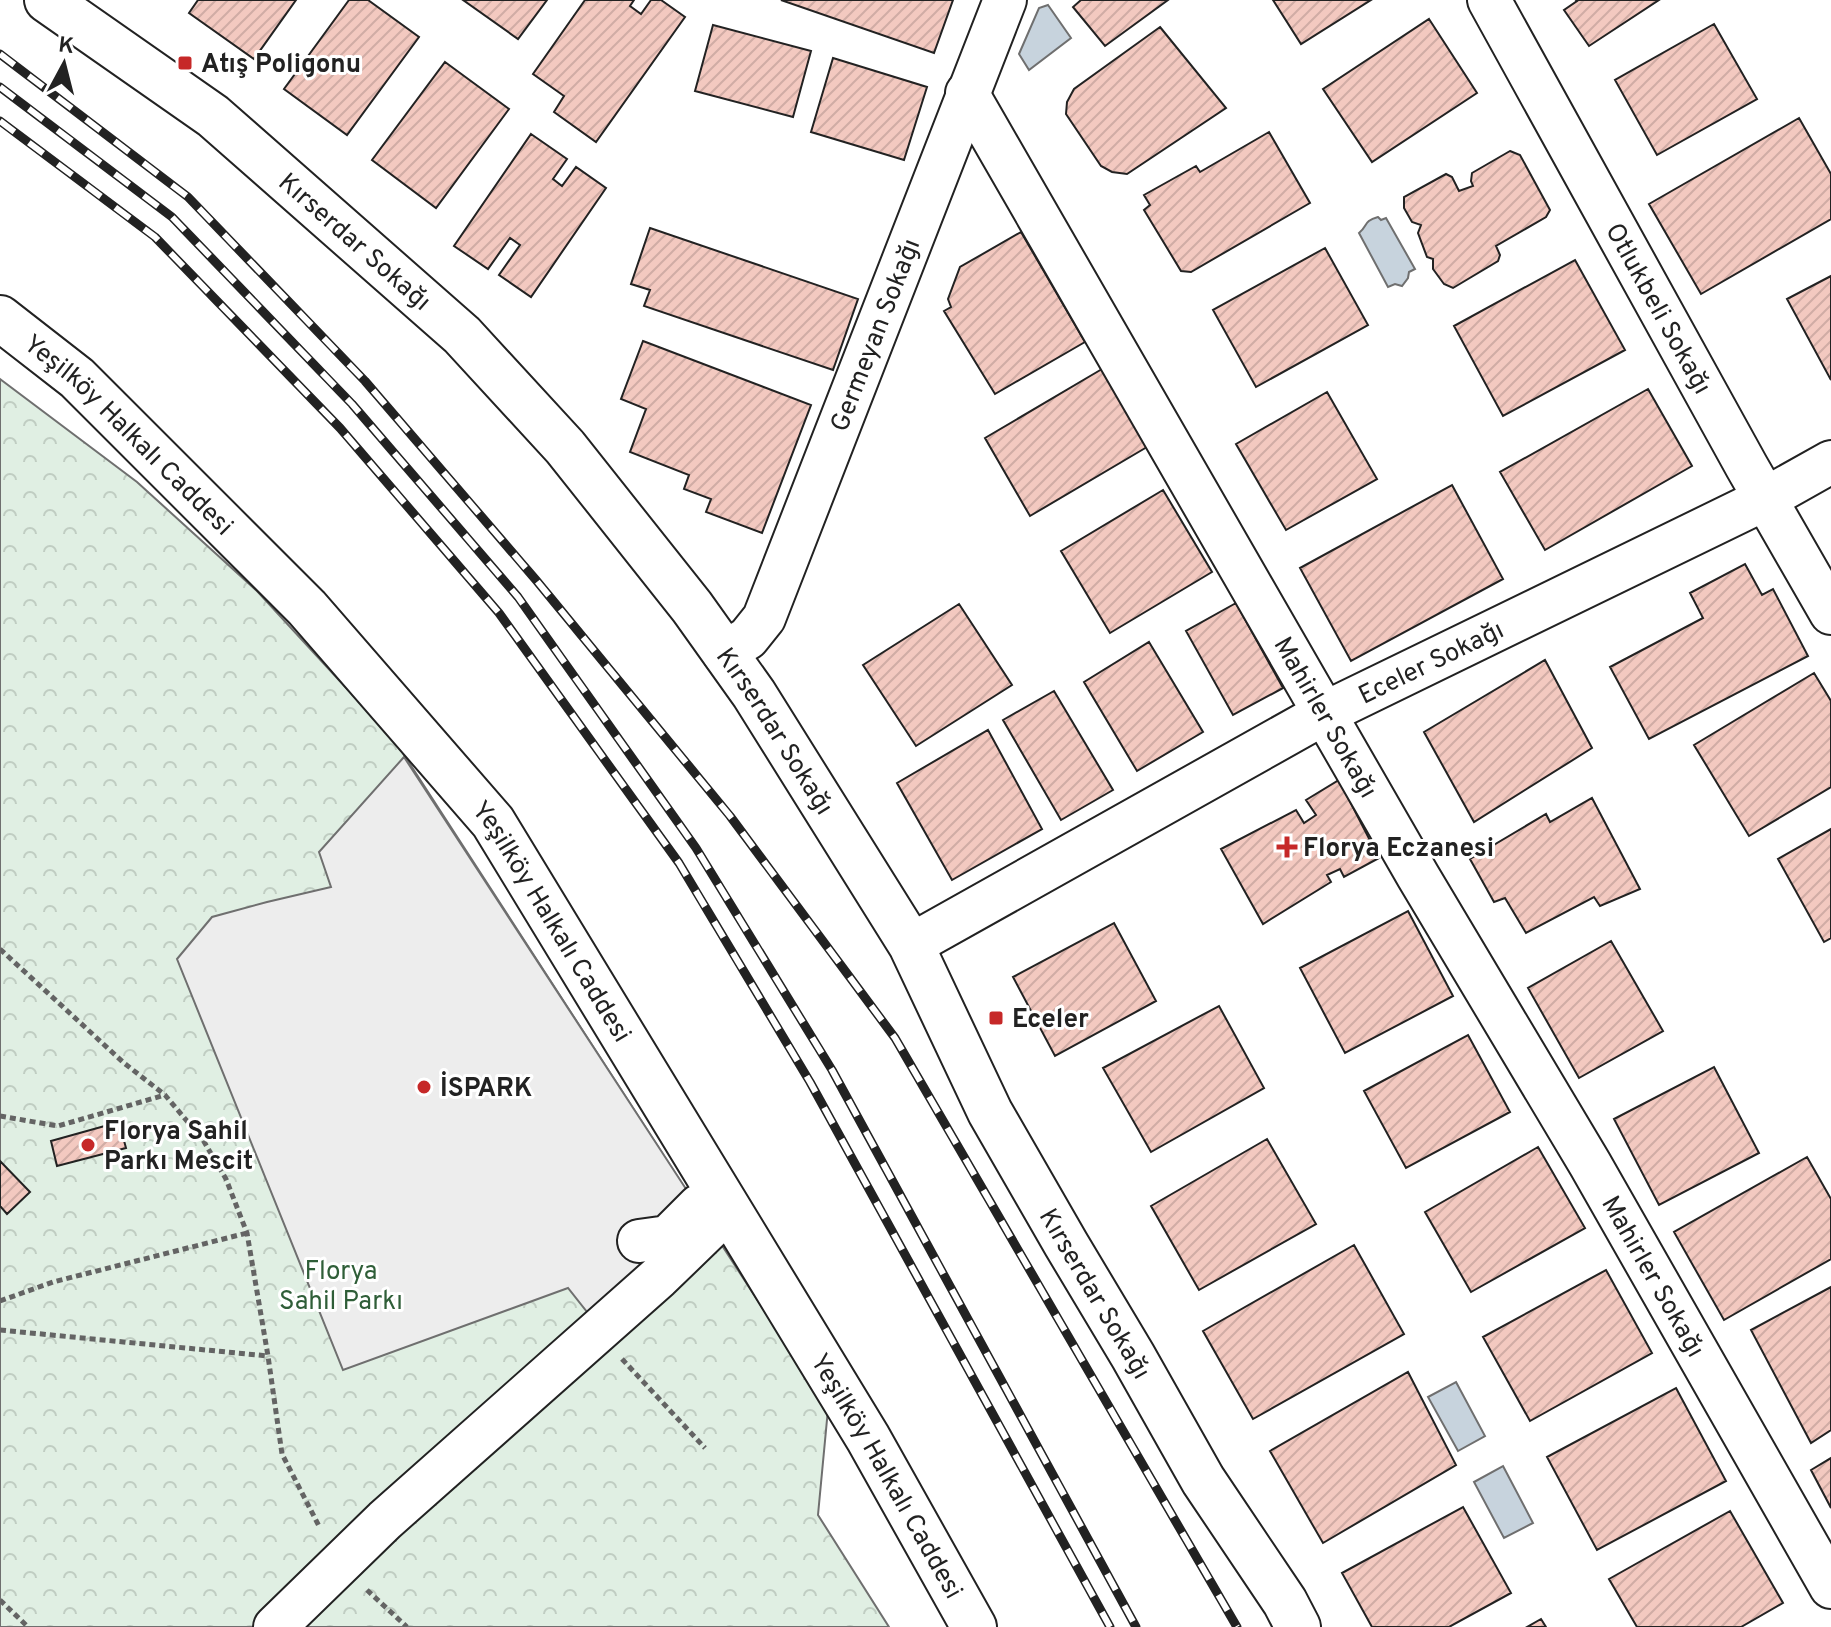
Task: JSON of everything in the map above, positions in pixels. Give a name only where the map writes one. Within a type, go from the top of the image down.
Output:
[{"type":"main road","name":"Kırserdar Sokağı","points":[[47,0],[213,116],[462,335],[565,447],[692,607],[754,694],[911,945],[990,1112],[1203,1480],[1285,1602],[1298,1627]]},
{"type":"main road","name":"Yeşilköy Halkalı Caddesi","points":[[0,318],[77,378],[307,608],[493,822],[868,1438],[974,1627]]},
{"type":"street","name":"Germeyan Sokağı","points":[[724,653],[748,638],[764,618],[1005,0]]},
{"type":"street","name":"Otlukbeli Sokağı","points":[[1489,0],[1831,613]]},
{"type":"street","name":"Mahirler Sokağı","points":[[967,93],[1323,714],[1590,1164],[1831,1587]]},
{"type":"street","name":"Eceler Sokağı","points":[[911,945],[1323,714],[1765,499],[1831,462]]},
{"type":"street","points":[[639,1241],[668,1237],[723,1199]]},
{"type":"street","points":[[275,1627],[385,1520],[659,1277],[721,1217],[723,1199]]},
{"type":"path","points":[[0,949],[124,1063],[165,1095],[203,1140],[226,1179],[247,1233],[282,1454],[339,1564],[407,1627]]},
{"type":"path","points":[[0,1116],[58,1126],[165,1095]]},
{"type":"path","points":[[0,1301],[53,1282],[247,1233]]},
{"type":"path","points":[[0,1330],[268,1356]]},
{"type":"path","points":[[597,1332],[705,1448]]},
{"type":"path","points":[[0,1600],[28,1627]]},
{"type":"green space","name":"Florya Sahil Parkı","points":[[0,379],[137,482],[257,591],[395,741],[828,1409],[818,1515],[889,1627],[0,1627]]},
{"type":"shaded area","points":[[1048,5],[1071,38],[1029,70],[1019,54],[1039,8]]},
{"type":"shaded area","points":[[1378,217],[1381,220],[1386,218],[1415,269],[1409,272],[1402,286],[1395,284],[1388,287],[1359,233],[1368,222]]},
{"type":"shaded area","name":"İSPARK","points":[[404,757],[703,1215],[595,1322],[568,1288],[343,1370],[177,959],[212,917],[331,887],[319,852]]},
{"type":"shaded area","points":[[1456,1382],[1485,1436],[1458,1451],[1428,1397]]},
{"type":"shaded area","points":[[1503,1466],[1533,1523],[1504,1538],[1474,1482]]},
{"type":"building","points":[[198,0],[296,0],[254,59],[189,13]]},
{"type":"building","points":[[349,0],[368,0],[419,37],[347,135],[284,89]]},
{"type":"building","points":[[463,0],[547,0],[518,39]]},
{"type":"building","points":[[585,0],[634,0],[630,6],[641,14],[651,0],[661,0],[685,17],[596,142],[554,112],[564,96],[533,74]]},
{"type":"building","points":[[781,0],[953,0],[934,53]]},
{"type":"building","points":[[1081,0],[1168,0],[1105,46],[1073,7]]},
{"type":"building","points":[[1273,0],[1371,0],[1301,44]]},
{"type":"building","points":[[1576,0],[1659,0],[1589,46],[1564,10]]},
{"type":"building","points":[[1429,19],[1477,93],[1372,162],[1323,89]]},
{"type":"building","points":[[1714,24],[1757,99],[1657,155],[1615,80]]},
{"type":"building","points":[[713,25],[811,51],[793,117],[695,91]]},
{"type":"building","points":[[1160,27],[1226,108],[1127,174],[1112,172],[1101,166],[1066,114],[1067,102],[1074,89]]},
{"type":"building","points":[[833,58],[927,87],[904,160],[811,132]]},
{"type":"building","points":[[445,62],[509,109],[436,208],[372,160]]},
{"type":"building","points":[[1799,118],[1831,174],[1831,219],[1701,294],[1649,204]]},
{"type":"building","points":[[1269,132],[1310,203],[1191,272],[1181,271],[1144,210],[1150,205],[1144,195],[1196,166],[1200,172]]},
{"type":"building","points":[[531,134],[567,159],[553,179],[562,186],[576,167],[606,188],[531,297],[499,275],[520,245],[510,238],[488,269],[454,246]]},
{"type":"building","points":[[1510,151],[1520,155],[1550,210],[1546,217],[1496,246],[1500,255],[1498,261],[1453,288],[1444,284],[1433,269],[1433,259],[1427,257],[1418,233],[1421,225],[1412,222],[1404,208],[1404,197],[1446,174],[1452,177],[1459,191],[1473,186],[1472,173]]},
{"type":"building","points":[[650,228],[858,299],[833,370],[644,306],[650,290],[631,284]]},
{"type":"building","points":[[1021,232],[1085,342],[995,394],[944,311],[951,307],[948,299],[960,267]]},
{"type":"building","points":[[1325,248],[1368,325],[1256,387],[1213,310]]},
{"type":"building","points":[[1575,260],[1625,350],[1503,416],[1454,326]]},
{"type":"building","points":[[1831,276],[1831,380],[1787,299]]},
{"type":"building","points":[[643,341],[811,405],[762,533],[706,512],[711,499],[684,489],[689,475],[630,452],[646,409],[621,399]]},
{"type":"building","points":[[1102,369],[1147,447],[1030,516],[985,438]]},
{"type":"building","points":[[1648,389],[1692,466],[1545,550],[1500,472]]},
{"type":"building","points":[[1327,392],[1377,479],[1286,530],[1236,444]]},
{"type":"building","points":[[1452,485],[1503,579],[1351,661],[1300,568]]},
{"type":"building","points":[[1163,490],[1212,572],[1110,633],[1061,551]]},
{"type":"building","points":[[1745,564],[1762,595],[1773,589],[1808,656],[1649,739],[1610,667],[1703,618],[1690,593]]},
{"type":"building","points":[[1236,603],[1283,688],[1233,715],[1186,631]]},
{"type":"building","points":[[959,604],[1012,685],[916,746],[863,665]]},
{"type":"building","points":[[1149,642],[1203,732],[1137,771],[1084,682]]},
{"type":"building","points":[[1545,660],[1592,748],[1474,822],[1424,732]]},
{"type":"building","points":[[1814,673],[1831,701],[1831,787],[1749,836],[1694,745]]},
{"type":"building","points":[[1054,691],[1113,790],[1061,820],[1003,720]]},
{"type":"building","points":[[988,730],[1042,829],[952,880],[897,783]]},
{"type":"building","points":[[1339,780],[1379,858],[1344,877],[1340,869],[1327,875],[1331,882],[1263,924],[1221,849],[1296,810],[1304,823],[1316,815],[1306,800]]},
{"type":"building","points":[[1592,798],[1640,889],[1600,906],[1594,897],[1526,933],[1505,898],[1494,902],[1470,859],[1546,814],[1550,822]]},
{"type":"building","points":[[1831,829],[1831,938],[1824,942],[1778,859]]},
{"type":"building","points":[[1408,911],[1453,996],[1345,1053],[1300,968]]},
{"type":"building","points":[[1114,923],[1156,1001],[1055,1056],[1013,977]]},
{"type":"building","points":[[1611,941],[1663,1031],[1579,1078],[1528,988]]},
{"type":"building","points":[[1219,1006],[1264,1088],[1151,1152],[1103,1068]]},
{"type":"building","points":[[1468,1035],[1510,1112],[1406,1168],[1364,1091]]},
{"type":"building","points":[[1714,1067],[1759,1153],[1659,1205],[1614,1119]]},
{"type":"building","name":"Florya Sahil Parkı Mescit","points":[[119,1122],[126,1148],[57,1166],[51,1141]]},
{"type":"building","points":[[1267,1139],[1316,1224],[1199,1290],[1151,1206]]},
{"type":"building","points":[[1538,1147],[1585,1228],[1471,1292],[1425,1212]]},
{"type":"building","points":[[1807,1157],[1831,1199],[1831,1259],[1724,1320],[1674,1232]]},
{"type":"building","points":[[0,1161],[30,1192],[7,1214],[0,1206]]},
{"type":"building","points":[[1354,1245],[1404,1334],[1253,1419],[1203,1331]]},
{"type":"building","points":[[1606,1270],[1652,1353],[1530,1421],[1483,1337]]},
{"type":"building","points":[[1831,1287],[1831,1430],[1811,1443],[1751,1330]]},
{"type":"building","points":[[1408,1372],[1456,1465],[1323,1543],[1270,1451]]},
{"type":"building","points":[[1676,1388],[1726,1481],[1597,1550],[1547,1457]]},
{"type":"building","points":[[1831,1458],[1831,1508],[1811,1470]]},
{"type":"building","points":[[1463,1507],[1511,1593],[1449,1627],[1372,1627],[1342,1573]]},
{"type":"building","points":[[1730,1511],[1783,1603],[1741,1627],[1637,1627],[1609,1579]]},
{"type":"building","points":[[1541,1619],[1546,1627],[1527,1627]]},
{"type":"railway","points":[[0,54],[188,197],[365,381],[536,580],[730,816],[895,1038],[1237,1627]]},
{"type":"railway","points":[[0,87],[172,217],[352,404],[518,597],[696,848],[832,1070],[1136,1627]]},
{"type":"railway","points":[[0,121],[155,237],[340,428],[499,613],[679,863],[810,1082],[1110,1627]]},
{"type":"place","name":"Atış Poligonu","points":[[185,63]]},
{"type":"place","name":"Florya Eczanesi","points":[[1287,847]]},
{"type":"place","name":"Eceler","points":[[996,1018]]},
{"type":"place","name":"İSPARK","points":[[424,1087]]},
{"type":"place","name":"Florya Sahil Parkı Mescit","points":[[88,1145]]}]
